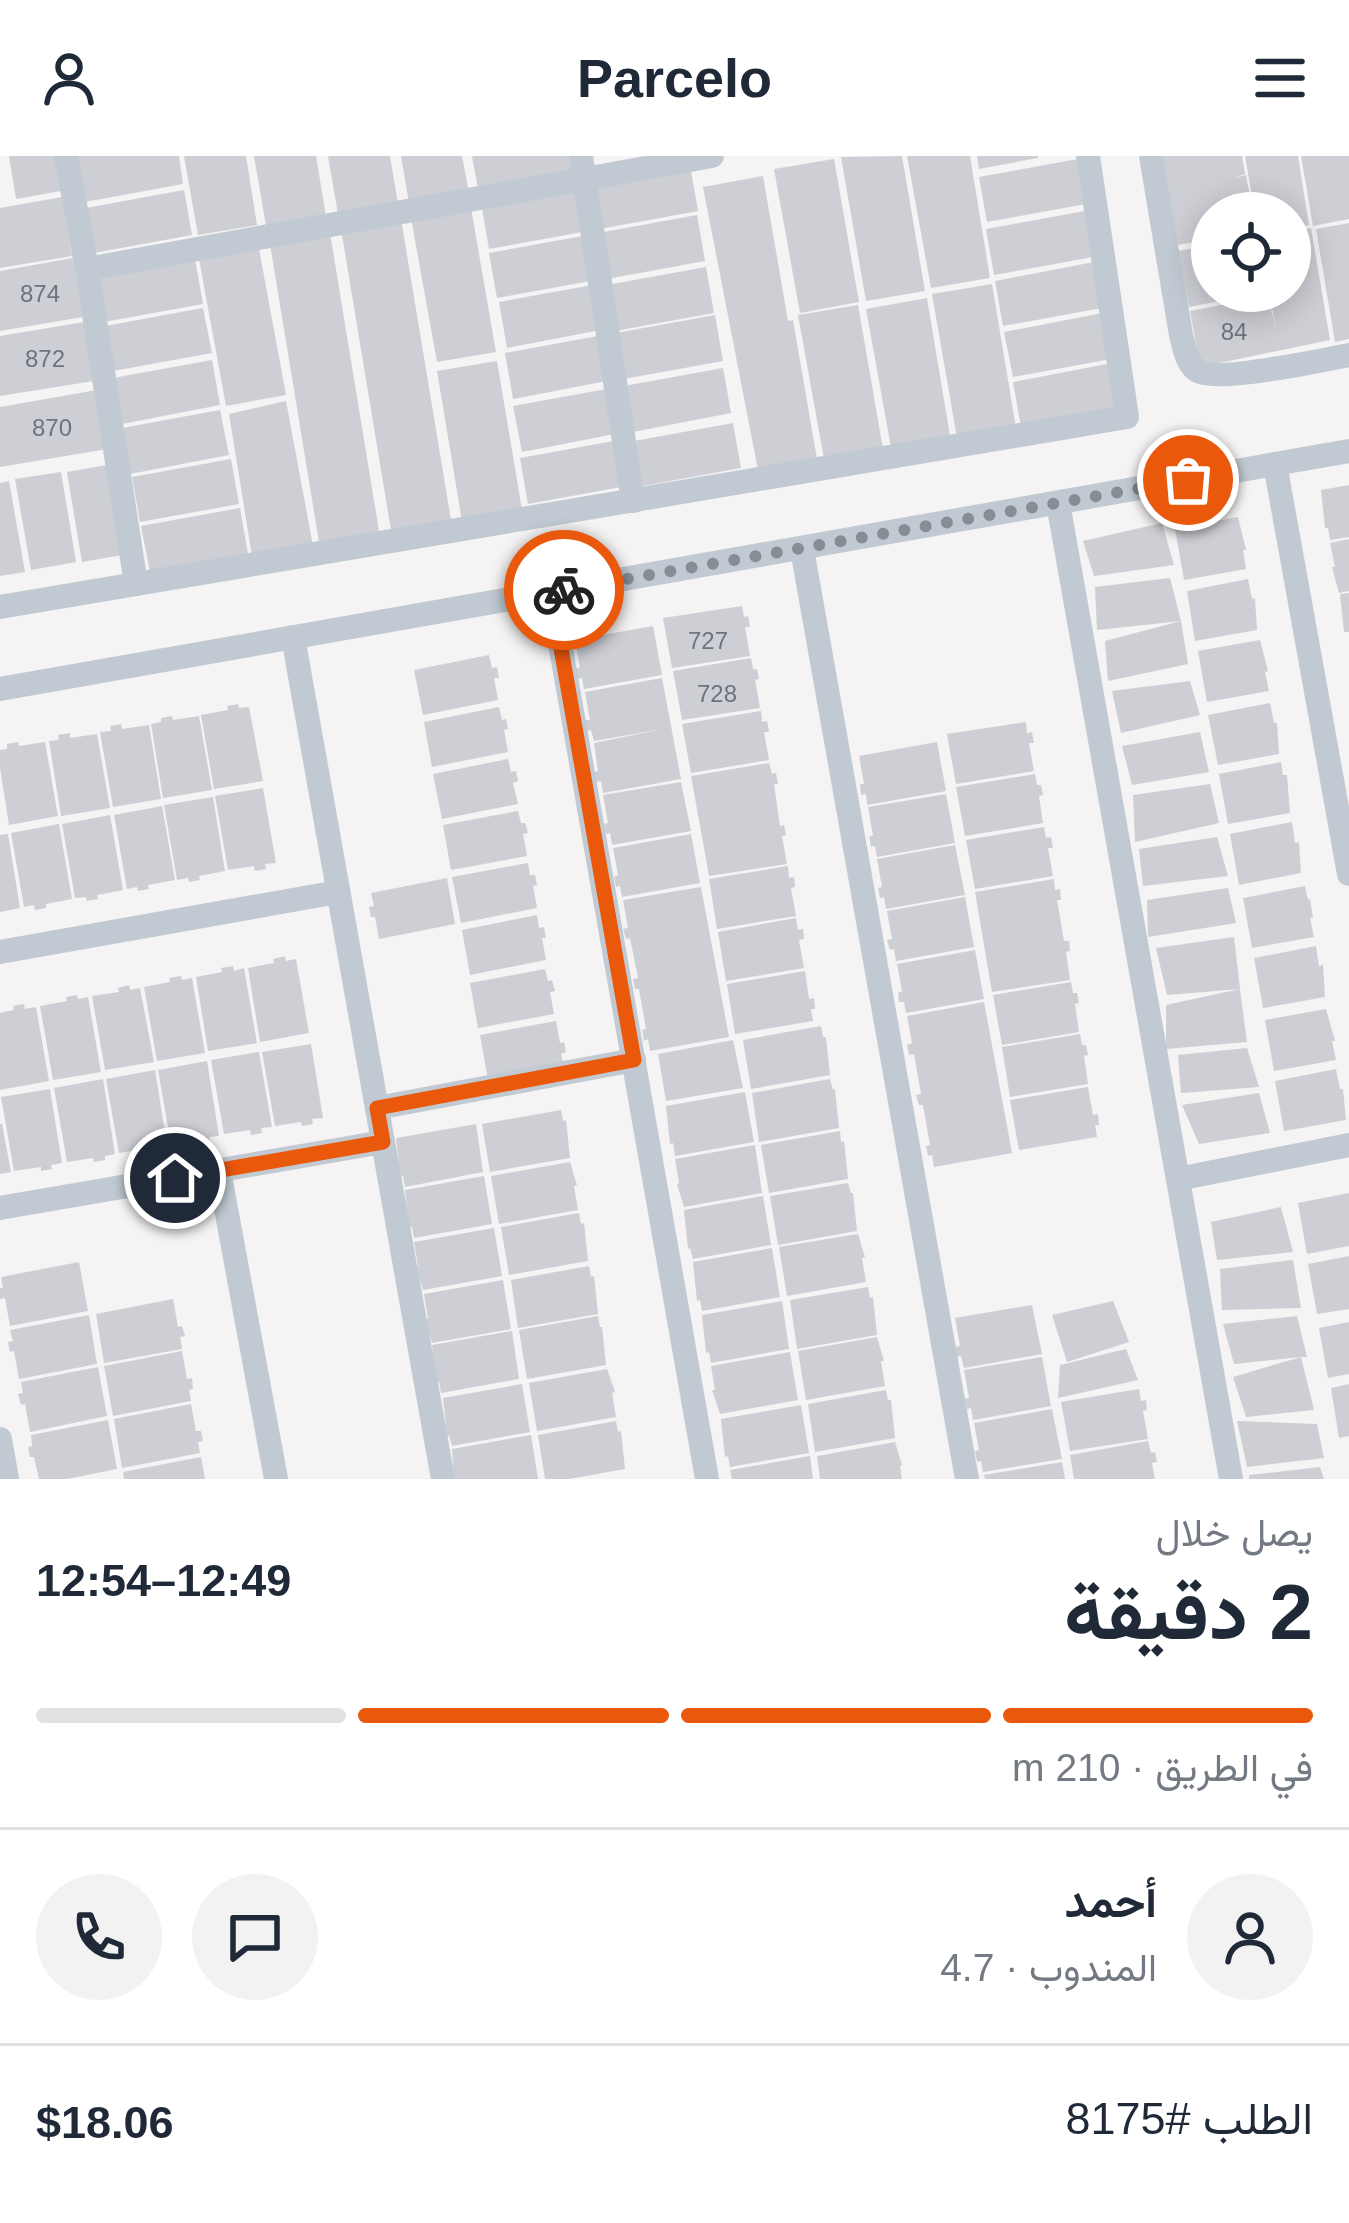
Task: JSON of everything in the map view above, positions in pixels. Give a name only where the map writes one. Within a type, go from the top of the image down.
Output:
[{"type":"street","points":[[66,156],[136,584]]},
{"type":"street","points":[[87,269],[583,167],[712,156]]},
{"type":"street","points":[[0,607],[1127,417],[1088,156]]},
{"type":"street","points":[[1151,156],[1189,362],[1205,374],[1228,375],[1349,355]]},
{"type":"street","points":[[583,167],[634,501]]},
{"type":"street","points":[[0,689],[1349,451]]},
{"type":"street","points":[[1275,464],[1349,874]]},
{"type":"street","points":[[1058,503],[1231,1479]]},
{"type":"street","points":[[802,549],[967,1479]]},
{"type":"street","points":[[551,592],[707,1479]]},
{"type":"street","points":[[293,637],[443,1479]]},
{"type":"street","points":[[0,952],[338,892]]},
{"type":"street","points":[[377,1108],[634,1060]]},
{"type":"street","points":[[0,1208],[383,1142]]},
{"type":"street","points":[[1178,1179],[1349,1145]]},
{"type":"street","points":[[219,1171],[276,1479]]},
{"type":"street","points":[[0,1438],[7,1479]]},
{"type":"building","points":[[9,156],[55,156],[61,191],[16,199]]},
{"type":"building","points":[[76,156],[179,156],[183,184],[85,202]]},
{"type":"building","points":[[184,156],[246,156],[257,225],[198,235]]},
{"type":"building","points":[[254,156],[316,156],[326,216],[266,226]]},
{"type":"building","points":[[328,156],[390,156],[398,204],[338,214]]},
{"type":"building","points":[[401,156],[462,156],[469,193],[409,203]]},
{"type":"building","points":[[472,156],[574,156],[576,171],[478,189]]},
{"type":"building","points":[[902,156],[925,291],[866,301],[841,157]]},
{"type":"building","points":[[907,156],[970,156],[990,278],[931,288]]},
{"type":"building","points":[[977,156],[1038,156],[1038,158],[979,169]]},
{"type":"building","points":[[1161,156],[1242,156],[1245,174],[1234,178],[1246,175],[1249,192],[1191,192],[1191,243],[1177,245]]},
{"type":"building","points":[[1245,156],[1298,156],[1304,192],[1251,192]]},
{"type":"building","points":[[1301,156],[1349,156],[1349,219],[1313,226],[1311,192],[1307,192]]},
{"type":"building","points":[[834,159],[859,302],[800,313],[774,169]]},
{"type":"building","points":[[1078,159],[1086,204],[987,222],[979,177]]},
{"type":"building","points":[[690,165],[698,211],[600,229],[591,183]]},
{"type":"building","points":[[763,176],[818,465],[759,475],[703,187]]},
{"type":"building","points":[[580,185],[588,231],[489,249],[481,203]]},
{"type":"building","points":[[184,190],[192,235],[94,253],[86,208]]},
{"type":"building","points":[[62,197],[72,256],[0,268],[0,208]]},
{"type":"building","points":[[471,208],[496,352],[437,362],[411,218]]},
{"type":"building","points":[[1085,211],[1093,257],[994,275],[986,229]]},
{"type":"building","points":[[697,215],[705,261],[607,279],[598,233]]},
{"type":"building","points":[[401,219],[452,526],[392,536],[341,229]]},
{"type":"building","points":[[1349,223],[1349,339],[1335,342],[1316,229]]},
{"type":"building","points":[[1311,228],[1330,340],[1200,367],[1190,311],[1272,312],[1276,329],[1273,312],[1311,312]]},
{"type":"building","points":[[330,233],[380,537],[320,548],[270,244]]},
{"type":"building","points":[[588,235],[596,280],[497,298],[489,253]]},
{"type":"building","points":[[259,249],[286,395],[226,406],[199,259]]},
{"type":"building","points":[[1191,249],[1191,307],[1189,307],[1178,251]]},
{"type":"building","points":[[73,258],[83,317],[0,331],[0,271]]},
{"type":"building","points":[[195,259],[203,304],[104,322],[96,277]]},
{"type":"building","points":[[1094,262],[1102,308],[1003,326],[995,281]]},
{"type":"building","points":[[706,267],[714,313],[615,331],[607,285]]},
{"type":"building","points":[[598,284],[606,329],[507,348],[499,302]]},
{"type":"building","points":[[992,284],[1016,428],[957,438],[932,294]]},
{"type":"building","points":[[927,298],[951,442],[892,453],[866,309]]},
{"type":"building","points":[[858,305],[883,449],[824,459],[798,315]]},
{"type":"building","points":[[203,308],[212,353],[113,371],[105,326]]},
{"type":"building","points":[[1103,313],[1111,359],[1013,377],[1004,332]]},
{"type":"building","points":[[715,315],[723,361],[624,379],[616,333]]},
{"type":"building","points":[[84,322],[94,381],[0,396],[0,336]]},
{"type":"building","points":[[603,335],[612,380],[513,399],[505,353]]},
{"type":"building","points":[[212,360],[220,405],[122,424],[113,378]]},
{"type":"building","points":[[497,361],[522,510],[462,521],[437,371]]},
{"type":"building","points":[[1112,363],[1120,409],[1021,427],[1013,382]]},
{"type":"building","points":[[723,368],[731,413],[633,432],[624,386]]},
{"type":"building","points":[[612,388],[620,433],[522,452],[513,406]]},
{"type":"building","points":[[97,390],[107,449],[0,467],[0,407]]},
{"type":"building","points":[[286,401],[313,546],[252,556],[229,414]]},
{"type":"building","points":[[220,410],[229,455],[130,474],[122,428]]},
{"type":"building","points":[[733,423],[741,468],[643,486],[634,441]]},
{"type":"building","points":[[619,440],[627,486],[528,504],[520,458]]},
{"type":"building","points":[[231,459],[239,504],[140,522],[132,477]]},
{"type":"building","points":[[112,464],[128,554],[82,562],[67,472]]},
{"type":"building","points":[[61,472],[76,562],[31,570],[15,479]]},
{"type":"building","points":[[9,481],[25,572],[0,576],[0,483]]},
{"type":"building","points":[[1349,485],[1349,537],[1330,540],[1321,490]]},
{"type":"building","points":[[240,508],[248,554],[150,572],[141,526]]},
{"type":"building","points":[[1238,517],[1246,569],[1184,580],[1175,529]]},
{"type":"building","points":[[1162,523],[1174,565],[1094,576],[1083,541]]},
{"type":"building","points":[[1349,539],[1349,591],[1339,593],[1330,543]]},
{"type":"building","points":[[1170,578],[1181,621],[1097,630],[1095,587]]},
{"type":"building","points":[[1248,579],[1257,630],[1195,641],[1187,591]]},
{"type":"building","points":[[1349,593],[1349,632],[1344,632],[1340,594]]},
{"type":"building","points":[[742,606],[750,627],[745,627],[750,656],[672,668],[663,618]]},
{"type":"building","points":[[1181,621],[1188,664],[1108,681],[1105,641]]},
{"type":"building","points":[[653,626],[662,675],[584,689],[582,678],[578,679],[575,640]]},
{"type":"building","points":[[1260,640],[1269,691],[1207,702],[1198,651]]},
{"type":"building","points":[[489,655],[492,668],[497,667],[498,700],[423,715],[414,670]]},
{"type":"building","points":[[751,658],[759,679],[755,680],[760,708],[682,720],[673,671]]},
{"type":"building","points":[[662,678],[681,779],[603,793],[594,772],[598,771],[594,743],[663,729],[594,741],[591,730],[587,731],[585,692]]},
{"type":"building","points":[[1190,681],[1200,715],[1121,733],[1112,691]]},
{"type":"building","points":[[1270,703],[1279,754],[1218,765],[1208,715]]},
{"type":"building","points":[[238,704],[249,707],[263,781],[214,789],[201,715]]},
{"type":"building","points":[[499,707],[508,729],[504,730],[508,752],[432,767],[424,722]]},
{"type":"building","points":[[761,711],[769,732],[764,732],[769,760],[691,773],[682,724]]},
{"type":"building","points":[[172,716],[173,720],[199,716],[212,790],[163,798],[151,724]]},
{"type":"building","points":[[1026,722],[1034,743],[1029,743],[1034,771],[956,784],[947,734]]},
{"type":"building","points":[[121,724],[122,729],[149,725],[161,799],[113,807],[100,732]]},
{"type":"building","points":[[1200,732],[1209,772],[1132,785],[1122,746]]},
{"type":"building","points":[[70,733],[70,738],[97,734],[110,808],[61,816],[49,741]]},
{"type":"building","points":[[18,742],[19,746],[45,742],[58,816],[9,825],[0,750]]},
{"type":"building","points":[[937,742],[946,791],[867,805],[866,794],[861,795],[859,756]]},
{"type":"building","points":[[508,759],[511,772],[516,771],[518,781],[513,783],[518,804],[442,819],[433,774]]},
{"type":"building","points":[[1281,762],[1283,775],[1287,775],[1290,813],[1228,824],[1219,774]]},
{"type":"building","points":[[769,763],[778,784],[774,784],[780,826],[784,825],[786,835],[782,836],[787,864],[709,876],[691,776]]},
{"type":"building","points":[[1035,774],[1043,795],[1039,796],[1043,823],[965,836],[956,787]]},
{"type":"building","points":[[681,782],[691,831],[612,845],[604,824],[608,823],[603,795]]},
{"type":"building","points":[[1210,784],[1219,823],[1135,842],[1133,795]]},
{"type":"building","points":[[263,788],[276,863],[255,871],[254,866],[228,870],[215,796]]},
{"type":"building","points":[[946,794],[955,843],[877,857],[869,836],[873,836],[868,807]]},
{"type":"building","points":[[213,797],[225,871],[199,876],[200,880],[177,880],[164,805]]},
{"type":"building","points":[[162,806],[175,880],[148,885],[149,889],[127,889],[114,815]]},
{"type":"building","points":[[518,811],[528,833],[523,834],[527,856],[451,870],[443,825]]},
{"type":"building","points":[[110,815],[123,890],[87,901],[86,897],[75,898],[62,824]]},
{"type":"building","points":[[1292,822],[1301,873],[1239,885],[1230,834]]},
{"type":"building","points":[[59,824],[72,899],[35,910],[34,905],[24,907],[11,833]]},
{"type":"building","points":[[1044,827],[1046,838],[1051,837],[1053,876],[975,889],[966,840]]},
{"type":"building","points":[[8,834],[20,908],[0,912],[0,835]]},
{"type":"building","points":[[691,834],[700,883],[622,897],[614,877],[618,875],[613,848]]},
{"type":"building","points":[[1217,837],[1228,876],[1143,886],[1139,849]]},
{"type":"building","points":[[955,845],[965,895],[886,909],[878,888],[882,887],[877,859]]},
{"type":"building","points":[[528,863],[537,885],[533,886],[537,908],[461,923],[452,877]]},
{"type":"building","points":[[788,866],[789,878],[794,877],[796,916],[717,929],[709,879]]},
{"type":"building","points":[[447,878],[455,924],[379,939],[369,907],[374,906],[371,893]]},
{"type":"building","points":[[1054,879],[1055,890],[1060,889],[1061,900],[1057,900],[1064,941],[1069,941],[1070,980],[992,992],[975,892]]},
{"type":"building","points":[[1305,886],[1314,937],[1252,948],[1243,898]]},
{"type":"building","points":[[701,887],[729,1037],[650,1051],[642,1030],[646,1029],[633,979],[638,978],[630,938],[626,939],[623,929],[628,928],[623,900]]},
{"type":"building","points":[[1228,888],[1236,923],[1148,937],[1147,900]]},
{"type":"building","points":[[965,897],[974,947],[896,961],[887,940],[892,939],[887,911]]},
{"type":"building","points":[[537,915],[539,928],[544,927],[546,960],[470,975],[462,930]]},
{"type":"building","points":[[796,918],[798,930],[803,929],[804,939],[799,940],[804,968],[726,981],[718,932]]},
{"type":"building","points":[[1234,937],[1240,989],[1167,995],[1156,948]]},
{"type":"building","points":[[1316,946],[1325,997],[1263,1008],[1254,958]]},
{"type":"building","points":[[975,950],[984,999],[906,1013],[904,1002],[899,1002],[897,964]]},
{"type":"building","points":[[285,956],[286,961],[296,959],[309,1033],[260,1042],[248,968]]},
{"type":"building","points":[[233,966],[234,971],[244,968],[257,1043],[208,1051],[196,977]]},
{"type":"building","points":[[545,969],[555,991],[550,992],[554,1014],[478,1028],[470,983]]},
{"type":"building","points":[[805,971],[809,999],[814,998],[813,1021],[735,1034],[727,984]]},
{"type":"building","points":[[181,976],[182,980],[192,978],[205,1053],[157,1061],[144,987]]},
{"type":"building","points":[[1071,982],[1079,1003],[1075,1004],[1079,1032],[1002,1045],[993,995]]},
{"type":"building","points":[[129,985],[130,990],[140,988],[154,1062],[105,1070],[92,996],[119,992],[118,988]]},
{"type":"building","points":[[1240,989],[1247,1042],[1166,1049],[1166,1005]]},
{"type":"building","points":[[77,995],[78,999],[88,997],[101,1072],[53,1080],[40,1006]]},
{"type":"building","points":[[984,1002],[1012,1153],[934,1167],[926,1146],[930,1145],[923,1105],[916,1095],[921,1094],[914,1054],[909,1055],[907,1045],[912,1043],[907,1016]]},
{"type":"building","points":[[24,1004],[25,1009],[36,1007],[49,1081],[0,1090],[0,1013]]},
{"type":"building","points":[[1326,1009],[1336,1060],[1274,1071],[1265,1020]]},
{"type":"building","points":[[556,1021],[566,1052],[561,1054],[564,1066],[488,1080],[480,1035]]},
{"type":"building","points":[[821,1026],[830,1075],[751,1089],[743,1040]]},
{"type":"building","points":[[1080,1034],[1088,1055],[1084,1056],[1088,1084],[1010,1097],[1002,1047]]},
{"type":"building","points":[[733,1040],[743,1088],[666,1101],[658,1054]]},
{"type":"building","points":[[311,1044],[323,1118],[302,1126],[301,1122],[275,1126],[262,1052]]},
{"type":"building","points":[[1247,1048],[1259,1087],[1181,1093],[1178,1055]]},
{"type":"building","points":[[259,1052],[272,1127],[251,1135],[250,1130],[224,1134],[211,1060]]},
{"type":"building","points":[[207,1061],[219,1136],[198,1144],[197,1140],[171,1144],[158,1070]]},
{"type":"building","points":[[1336,1069],[1346,1120],[1284,1131],[1275,1081]]},
{"type":"building","points":[[155,1070],[167,1145],[157,1151],[119,1153],[106,1079]]},
{"type":"building","points":[[103,1079],[115,1154],[94,1162],[93,1158],[67,1162],[54,1088]]},
{"type":"building","points":[[830,1079],[839,1128],[759,1142],[752,1093]]},
{"type":"building","points":[[1088,1087],[1093,1115],[1098,1114],[1097,1137],[1019,1150],[1010,1100]]},
{"type":"building","points":[[50,1089],[62,1163],[41,1171],[41,1167],[14,1171],[1,1097]]},
{"type":"building","points":[[745,1092],[754,1142],[675,1156],[666,1106]]},
{"type":"building","points":[[1259,1093],[1270,1133],[1199,1144],[1182,1105]]},
{"type":"building","points":[[561,1110],[570,1158],[490,1172],[482,1124]]},
{"type":"building","points":[[0,1124],[11,1172],[0,1174]]},
{"type":"building","points":[[476,1124],[483,1172],[405,1187],[396,1138]]},
{"type":"building","points":[[840,1131],[848,1179],[769,1193],[761,1145]]},
{"type":"building","points":[[755,1145],[762,1193],[684,1207],[675,1159]]},
{"type":"building","points":[[570,1162],[578,1210],[499,1224],[491,1176]]},
{"type":"building","points":[[484,1176],[492,1224],[414,1238],[405,1190]]},
{"type":"building","points":[[848,1183],[857,1231],[778,1245],[770,1196]]},
{"type":"building","points":[[1349,1193],[1349,1246],[1307,1254],[1298,1203]]},
{"type":"building","points":[[763,1196],[771,1245],[693,1259],[684,1210]]},
{"type":"building","points":[[1281,1207],[1293,1252],[1217,1260],[1211,1222]]},
{"type":"building","points":[[579,1213],[588,1261],[509,1275],[501,1227]]},
{"type":"building","points":[[494,1228],[502,1276],[423,1290],[414,1242]]},
{"type":"building","points":[[858,1234],[866,1282],[787,1296],[779,1247]]},
{"type":"building","points":[[772,1248],[780,1297],[702,1311],[693,1262]]},
{"type":"building","points":[[1349,1256],[1349,1309],[1317,1314],[1308,1264]]},
{"type":"building","points":[[1293,1260],[1301,1308],[1222,1310],[1220,1269]]},
{"type":"building","points":[[79,1262],[88,1311],[10,1326],[5,1298],[0,1299],[1,1277]]},
{"type":"building","points":[[589,1266],[598,1314],[518,1328],[511,1280]]},
{"type":"building","points":[[503,1280],[511,1329],[432,1343],[424,1294]]},
{"type":"building","points":[[868,1287],[877,1335],[797,1349],[790,1300]]},
{"type":"building","points":[[173,1299],[178,1327],[182,1326],[185,1336],[180,1337],[182,1349],[104,1363],[96,1314]]},
{"type":"building","points":[[782,1301],[789,1349],[711,1363],[702,1315]]},
{"type":"building","points":[[1113,1301],[1129,1342],[1067,1362],[1052,1315]]},
{"type":"building","points":[[1032,1305],[1042,1354],[964,1368],[955,1347],[960,1346],[955,1318]]},
{"type":"building","points":[[89,1315],[97,1364],[19,1379],[8,1342],[13,1341],[10,1330]]},
{"type":"building","points":[[598,1316],[606,1365],[527,1379],[519,1330]]},
{"type":"building","points":[[1297,1316],[1307,1357],[1234,1364],[1223,1324]]},
{"type":"building","points":[[1349,1322],[1349,1374],[1328,1378],[1319,1328]]},
{"type":"building","points":[[512,1331],[519,1379],[441,1393],[432,1345]]},
{"type":"building","points":[[877,1337],[885,1386],[806,1400],[798,1351]]},
{"type":"building","points":[[1126,1349],[1138,1380],[1058,1398],[1060,1365]]},
{"type":"building","points":[[182,1351],[187,1379],[192,1378],[191,1401],[113,1416],[104,1366]]},
{"type":"building","points":[[790,1352],[798,1400],[720,1414],[711,1366]]},
{"type":"building","points":[[1042,1357],[1051,1406],[973,1420],[965,1399],[969,1398],[964,1370]]},
{"type":"building","points":[[1301,1357],[1314,1410],[1246,1417],[1233,1377]]},
{"type":"building","points":[[98,1367],[107,1416],[30,1432],[25,1404],[21,1405],[18,1394],[23,1393],[21,1382]]},
{"type":"building","points":[[607,1369],[615,1392],[616,1417],[537,1431],[529,1383]]},
{"type":"building","points":[[522,1384],[530,1432],[452,1446],[443,1398]]},
{"type":"building","points":[[1349,1384],[1349,1436],[1339,1438],[1331,1388]]},
{"type":"building","points":[[1139,1389],[1141,1401],[1146,1400],[1148,1439],[1070,1451],[1061,1402]]},
{"type":"building","points":[[886,1390],[895,1438],[815,1452],[808,1404]]},
{"type":"building","points":[[191,1404],[203,1441],[198,1442],[200,1453],[122,1468],[114,1419]]},
{"type":"building","points":[[801,1405],[809,1453],[730,1467],[721,1419]]},
{"type":"building","points":[[1052,1409],[1062,1459],[983,1472],[981,1461],[977,1462],[974,1423]]},
{"type":"building","points":[[108,1420],[117,1469],[39,1479],[28,1447],[32,1446],[31,1435]]},
{"type":"building","points":[[616,1421],[625,1469],[545,1479],[538,1435]]},
{"type":"building","points":[[1237,1421],[1317,1424],[1324,1458],[1247,1467]]},
{"type":"building","points":[[531,1435],[538,1479],[454,1479],[452,1449]]},
{"type":"building","points":[[1148,1441],[1157,1462],[1152,1463],[1155,1479],[1074,1479],[1070,1455]]},
{"type":"building","points":[[895,1442],[902,1479],[820,1479],[817,1456]]},
{"type":"building","points":[[810,1456],[813,1479],[732,1479],[730,1470]]},
{"type":"building","points":[[201,1457],[205,1479],[124,1479],[123,1472]]},
{"type":"building","points":[[1062,1462],[1065,1479],[985,1479],[984,1475]]},
{"type":"building","points":[[1320,1467],[1324,1479],[1249,1479],[1249,1475]]},
{"type":"way so far","points":[[564,590],[1188,480]]},
{"type":"route","points":[[175,1178],[383,1142],[377,1108],[634,1060],[551,592],[564,590]]}]
